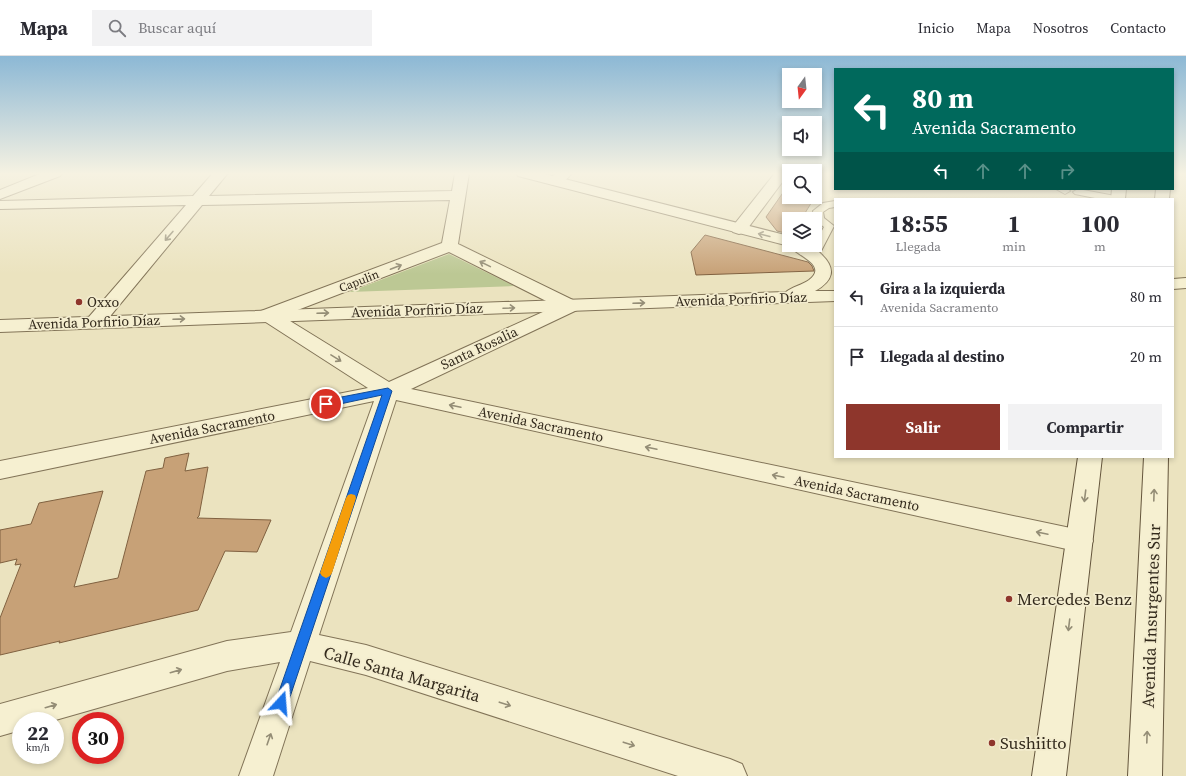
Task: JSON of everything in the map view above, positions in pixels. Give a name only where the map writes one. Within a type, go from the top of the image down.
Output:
[{"type":"street","points":[[95,322],[194,207]]},
{"type":"street","points":[[456,207],[450,246],[571,306]]},
{"type":"street","points":[[662,207],[739,229],[782,239]]},
{"type":"street","points":[[739,229],[756,207]]},
{"type":"street","name":"Capulin","points":[[268,315],[450,246]]},
{"type":"street","points":[[822,250],[834,253]]},
{"type":"street","points":[[789,297],[817,283],[823,276],[823,267],[817,258],[808,252]]},
{"type":"street","points":[[1174,271],[1186,270]]},
{"type":"street","points":[[1174,284],[1186,284]]},
{"type":"street","name":"Avenida Porfirio Díaz","points":[[0,326],[268,315],[834,296]]},
{"type":"street","name":"Santa Rosalia","points":[[388,391],[571,306]]},
{"type":"street","points":[[256,776],[388,391],[268,315]]},
{"type":"street","name":"Avenida Sacramento","points":[[0,470],[388,391],[1080,541]]},
{"type":"street","points":[[1049,776],[1090,458]]},
{"type":"street","name":"Avenida Insurgentes Sur","points":[[1146,776],[1156,458]]},
{"type":"street","name":"Calle Santa Margarita","points":[[0,720],[227,656],[301,645],[366,660],[730,776]]},
{"type":"lane","points":[[822,221],[829,226],[822,236]]},
{"type":"green space","points":[[449,254],[514,286],[349,292]]},
{"type":"building","points":[[773,207],[809,207],[806,212],[782,212],[782,232],[777,231],[766,217]]},
{"type":"building","points":[[705,235],[808,262],[814,271],[696,275],[691,252]]},
{"type":"building","points":[[189,453],[185,471],[208,467],[199,516],[197,518],[271,520],[257,552],[225,551],[198,610],[59,643],[60,641],[0,655],[0,618],[21,564],[15,565],[17,559],[0,563],[0,530],[31,524],[39,503],[103,491],[74,587],[118,578],[146,471],[163,468],[165,458]]},
{"type":"slow traffic","points":[[326,573],[351,498]]},
{"type":"place","name":"Oxxo","points":[[79,302]]},
{"type":"place","name":"Mercedes Benz","points":[[1009,599]]},
{"type":"place","name":"Sushiitto","points":[[992,743]]},
{"type":"route","points":[[281,703],[388,391],[326,404]]}]
